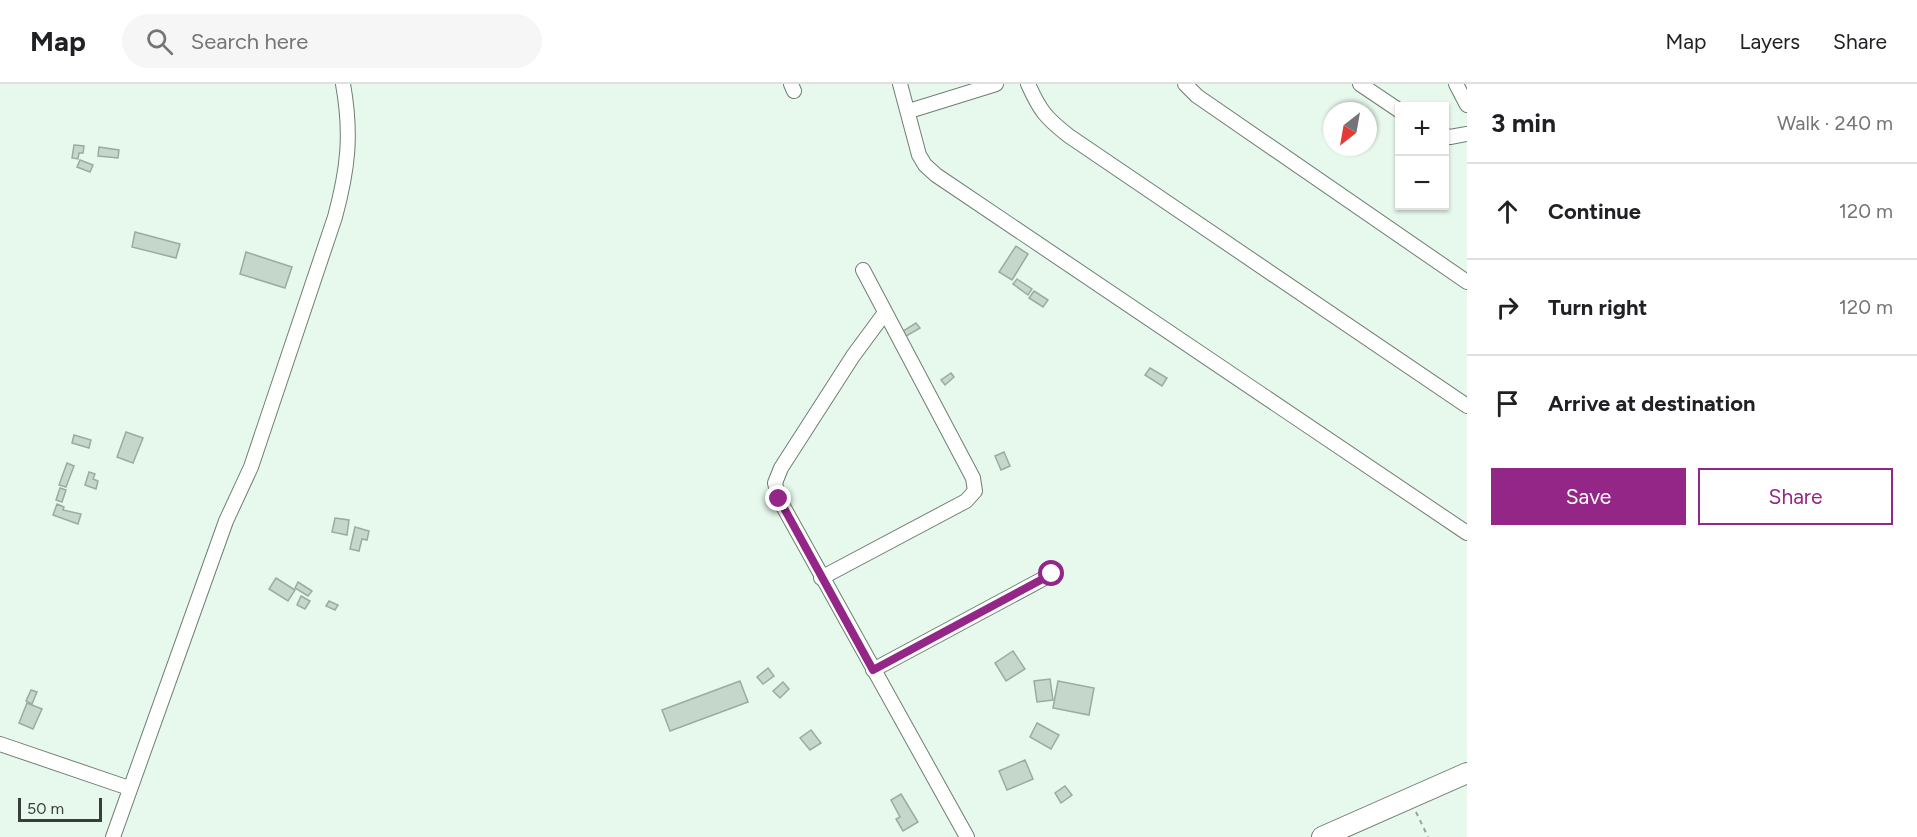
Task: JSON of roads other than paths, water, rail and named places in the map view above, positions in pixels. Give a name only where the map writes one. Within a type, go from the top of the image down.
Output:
[{"type":"street","points":[[113,837],[226,521],[251,467],[335,217],[345,182],[349,145],[348,112],[343,84]]},
{"type":"street","points":[[900,84],[919,155],[925,165],[936,175],[1467,533]]},
{"type":"street","points":[[909,111],[996,84]]},
{"type":"street","points":[[1028,84],[1039,108],[1047,118],[1069,136],[1467,406]]},
{"type":"street","points":[[1185,84],[1206,103],[1467,282]]},
{"type":"street","points":[[1360,84],[1395,108]]},
{"type":"street","points":[[1456,84],[1467,105]]},
{"type":"street","points":[[1449,137],[1467,134]]},
{"type":"street","points":[[821,578],[966,501],[975,491],[973,478],[862,270]]},
{"type":"street","points":[[884,314],[853,356],[781,468],[775,483],[779,499],[821,578],[967,837]]},
{"type":"street","points":[[873,670],[1052,574]]},
{"type":"street","points":[[0,744],[129,788]]},
{"type":"street","points":[[1322,837],[1467,773]]}]
